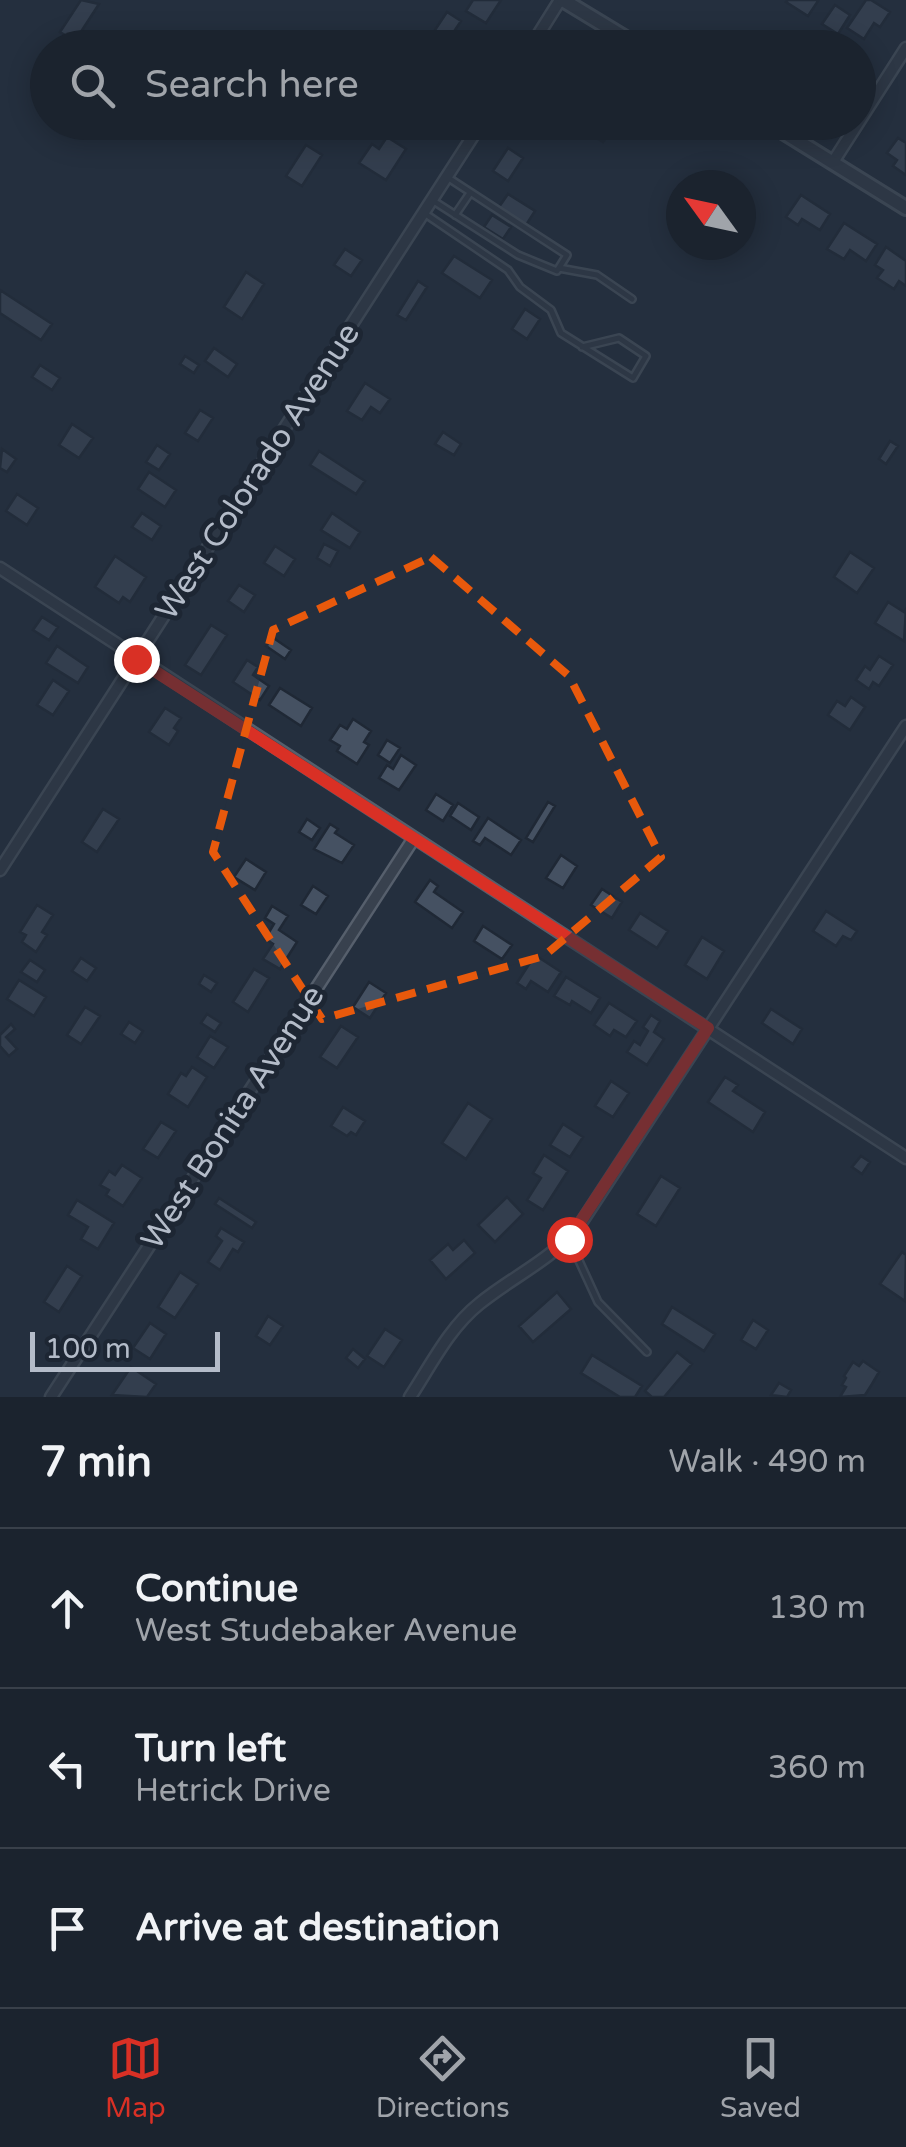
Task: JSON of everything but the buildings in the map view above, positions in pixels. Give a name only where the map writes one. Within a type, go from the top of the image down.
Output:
[{"type":"street","points":[[542,30],[562,0],[612,30]]},
{"type":"street","points":[[876,95],[906,48]]},
{"type":"street","name":"West Colorado Avenue","points":[[0,870],[470,140]]},
{"type":"street","points":[[797,140],[906,208]]},
{"type":"street","points":[[833,162],[847,140]]},
{"type":"street","points":[[0,568],[906,1158]]},
{"type":"street","points":[[410,1397],[463,1318],[569,1239],[906,726]]},
{"type":"street","name":"West Bonita Avenue","points":[[51,1397],[414,838]]},
{"type":"lane","points":[[432,200],[518,255],[557,271],[567,255],[446,177]]},
{"type":"lane","points":[[456,215],[470,192]]},
{"type":"lane","points":[[424,213],[508,270],[520,287],[551,310],[562,334],[633,378],[646,356],[618,338],[582,346]]},
{"type":"lane","points":[[559,268],[597,275],[632,298]]},
{"type":"lane","points":[[569,1239],[598,1302],[647,1352]]},
{"type":"highlighted area","points":[[431,557],[569,676],[661,857],[544,956],[322,1019],[213,852],[273,630]]},
{"type":"route","points":[[136,659],[708,1028],[569,1239]]}]
